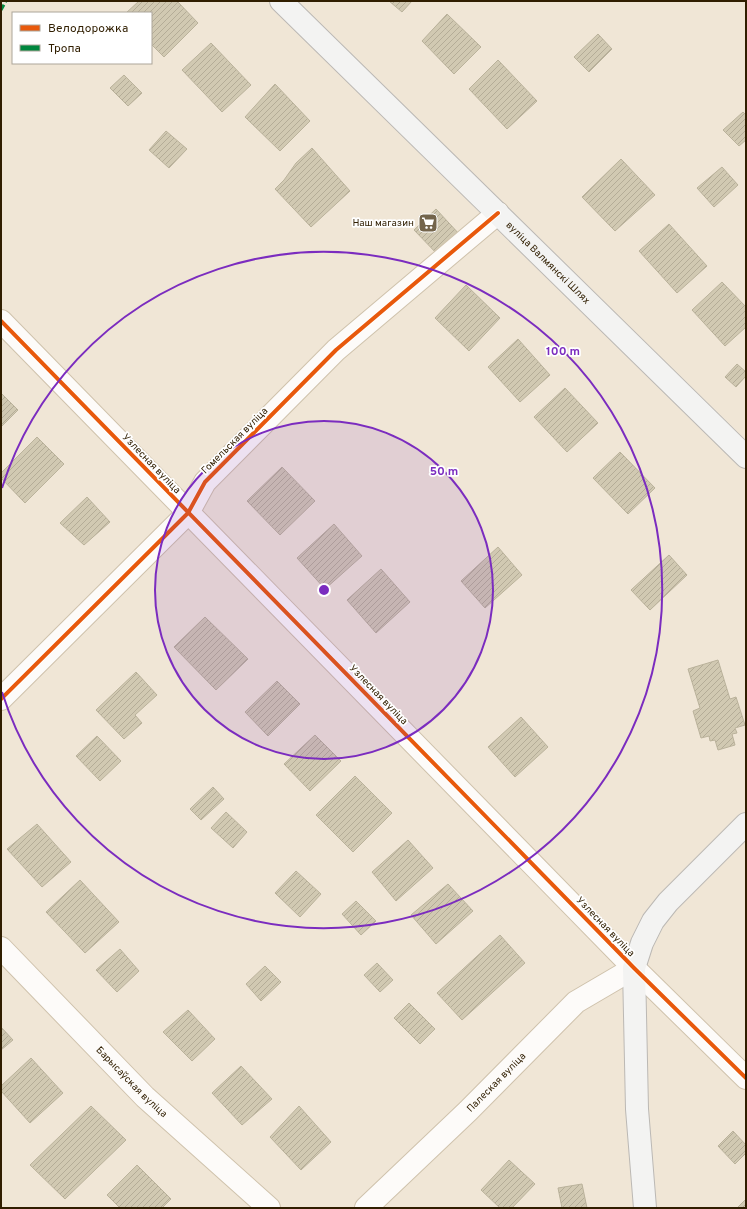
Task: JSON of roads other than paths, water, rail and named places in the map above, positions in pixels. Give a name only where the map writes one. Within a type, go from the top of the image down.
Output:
[{"type":"main road","name":"вуліца Валмянскі Шлях","points":[[281,1],[746,456]]},
{"type":"main road","points":[[645,1208],[638,1109],[634,968],[642,942],[654,921],[668,902],[746,824]]},
{"type":"street","name":"Гомельская вуліца","points":[[1,698],[188,513],[205,482],[336,350],[488,224],[498,213]]},
{"type":"street","name":"Узлесная вуліца","points":[[1,321],[634,968],[746,1078]]},
{"type":"street","name":"Барысаўская вуліца","points":[[1,948],[145,1097],[269,1208]]},
{"type":"street","name":"Палеская вуліца","points":[[366,1208],[468,1111],[576,1002],[634,968]]},
{"type":"place","name":"Наш магазин","points":[[428,223]]}]
